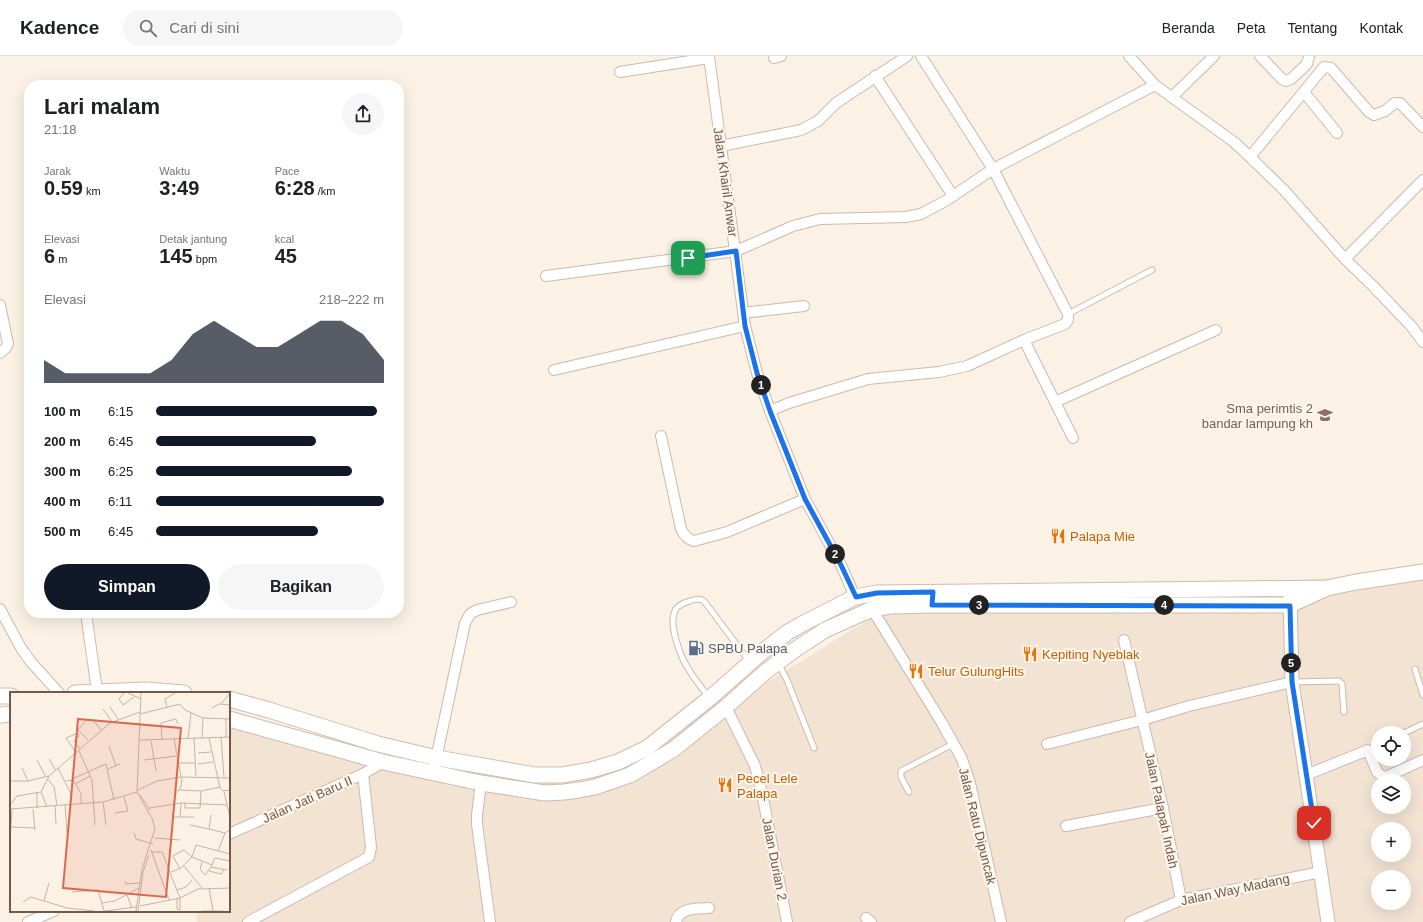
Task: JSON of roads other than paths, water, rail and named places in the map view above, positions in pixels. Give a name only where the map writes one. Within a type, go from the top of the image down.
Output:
[{"type":"main road","points":[[1079,598],[1290,588],[1327,588],[1423,572]]},
{"type":"main road","points":[[230,699],[378,744],[437,758],[535,775],[562,775],[591,770],[618,762],[647,748],[710,698],[772,644],[802,624],[856,597],[877,593],[933,598],[1079,598],[1290,606],[1327,588]]},
{"type":"main road","points":[[230,719],[383,762],[481,783],[554,793],[595,787],[630,775],[674,749],[726,707],[777,662],[825,630],[872,609],[933,598]]},
{"type":"main road","points":[[802,624],[810,640]]},
{"type":"main road","points":[[106,692],[146,690],[171,692]]},
{"type":"main road","points":[[262,728],[269,710]]},
{"type":"main road","points":[[0,715],[10,714]]},
{"type":"main road","points":[[682,721],[691,734]]},
{"type":"main road","points":[[553,775],[554,793]]},
{"type":"street","points":[[721,146],[801,130],[818,121],[836,103],[907,56]]},
{"type":"street","points":[[770,411],[788,403],[868,379],[939,372],[968,366],[1024,340],[1064,324],[1068,320],[1068,314],[993,169],[921,56]]},
{"type":"street","points":[[1172,97],[1214,56]]},
{"type":"street","points":[[1260,56],[1282,79],[1286,81],[1291,79],[1307,64],[1309,56]]},
{"type":"street","points":[[620,72],[709,57]]},
{"type":"street","name":"Jalan Khairil Anwar","points":[[709,57],[736,251],[743,313],[757,373],[770,411],[805,499],[841,565],[856,597]]},
{"type":"street","points":[[1133,57],[1155,85],[1234,142],[1284,190],[1345,259],[1374,286],[1412,327],[1423,342]]},
{"type":"street","points":[[1250,157],[1324,67],[1331,68],[1369,112],[1374,115],[1385,112],[1395,103],[1400,102],[1423,127]]},
{"type":"street","points":[[875,76],[953,196]]},
{"type":"street","points":[[546,276],[736,251],[805,222],[820,219],[906,217],[921,214],[953,196],[993,169],[1155,85]]},
{"type":"street","points":[[1304,92],[1337,133]]},
{"type":"street","points":[[1345,259],[1423,180]]},
{"type":"street","points":[[0,305],[8,344],[0,354]]},
{"type":"street","points":[[743,313],[804,306]]},
{"type":"street","points":[[554,370],[745,326]]},
{"type":"street","points":[[1055,402],[1216,330]]},
{"type":"street","points":[[1024,340],[1073,438]]},
{"type":"street","points":[[661,436],[681,528],[684,535],[689,540],[694,541],[727,532],[805,499]]},
{"type":"street","points":[[1290,588],[1292,682],[1328,922]]},
{"type":"street","points":[[432,773],[437,758],[465,623],[470,614],[477,610],[512,602]]},
{"type":"street","points":[[0,609],[21,648],[31,662],[58,692]]},
{"type":"street","name":"Jalan Ratu Dipuncak","points":[[872,609],[942,723],[962,759],[970,783],[1001,922]]},
{"type":"street","points":[[87,618],[106,692]]},
{"type":"street","name":"Jalan Palapah Indah","points":[[1124,640],[1163,808],[1181,900]]},
{"type":"street","points":[[1047,744],[1142,720],[1189,706],[1292,682]]},
{"type":"street","name":"Jalan Durian 2","points":[[726,707],[755,766],[762,793],[787,922]]},
{"type":"street","points":[[1306,774],[1368,750],[1377,772],[1384,777],[1423,760]]},
{"type":"street","name":"Jalan Jati Baru II","points":[[230,834],[363,774],[383,762]]},
{"type":"street","points":[[248,922],[369,857],[371,847],[363,774]]},
{"type":"street","points":[[481,783],[477,824],[490,922]]},
{"type":"street","points":[[1066,826],[1163,808]]},
{"type":"street","name":"Jalan Way Madang","points":[[1130,922],[1181,900],[1321,872]]},
{"type":"street","points":[[676,922],[678,916],[682,912],[709,908]]},
{"type":"street","points":[[28,922],[52,912]]},
{"type":"lane","points":[[1068,314],[1152,270]]},
{"type":"lane","points":[[710,698],[688,669],[680,652],[673,627],[673,616],[675,610],[680,605],[694,599],[704,601],[750,662]]},
{"type":"lane","points":[[777,662],[787,680],[814,748]]},
{"type":"lane","points":[[1415,669],[1423,696]]},
{"type":"lane","points":[[1292,682],[1339,681],[1343,688],[1344,712]]},
{"type":"lane","points":[[1411,730],[1423,724]]},
{"type":"lane","points":[[909,792],[901,777],[901,771],[953,744]]},
{"type":"place","name":"Sma perimtis 2 bandar lampung kh","points":[[1325,415]]},
{"type":"place","name":"Palapa Mie","points":[[1058,536]]},
{"type":"place","name":"SPBU Palapa","points":[[696,648]]},
{"type":"place","name":"Kepiting Nyeblak","points":[[1030,654]]},
{"type":"place","name":"Telur GulungHits","points":[[916,671]]},
{"type":"place","name":"Pecel Lele Palapa","points":[[725,785]]}]
